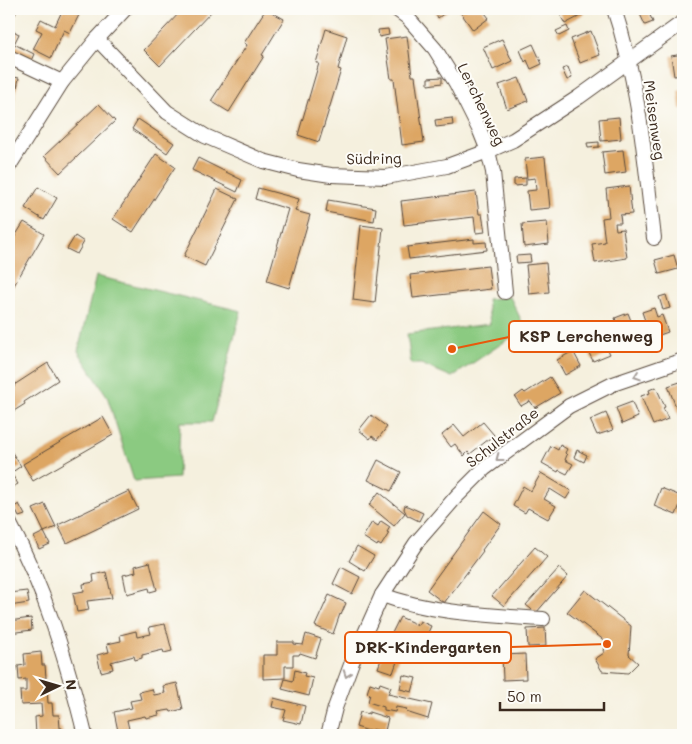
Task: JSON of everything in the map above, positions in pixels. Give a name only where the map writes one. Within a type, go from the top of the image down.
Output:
[{"type":"street","points":[[10,163],[62,82],[125,9]]},
{"type":"street","name":"Lerchenweg","points":[[396,9],[408,17],[435,49],[456,83],[488,151],[505,292]]},
{"type":"street","name":"Meisenweg","points":[[614,9],[629,59],[636,93],[654,238]]},
{"type":"street","name":"Südring","points":[[97,40],[167,112],[206,136],[263,161],[298,170],[321,174],[386,177],[447,166],[514,140],[683,22]]},
{"type":"street","points":[[9,57],[62,82]]},
{"type":"street","name":"Schulstraße","points":[[328,735],[335,708],[352,662],[382,596],[416,543],[456,497],[484,469],[569,406],[613,384],[683,360]]},
{"type":"street","points":[[9,522],[48,608],[72,682],[85,735]]},
{"type":"street","points":[[382,596],[405,604],[431,609],[543,619]]},
{"type":"green space","points":[[96,276],[241,311],[212,422],[180,422],[178,478],[134,481],[107,396],[78,351]]},
{"type":"green space","points":[[510,297],[525,328],[452,377],[421,364],[411,364],[407,334],[490,324],[487,299]]},
{"type":"building","points":[[9,9],[18,9],[10,24],[9,24]]},
{"type":"building","points":[[63,9],[82,9],[70,33],[64,30],[51,58],[33,49],[42,32],[36,29],[41,19],[55,26]]},
{"type":"building","points":[[183,9],[210,9],[212,11],[160,66],[144,50]]},
{"type":"building","points":[[266,9],[284,19],[262,55],[264,56],[229,112],[211,101],[247,45],[244,43]]},
{"type":"building","points":[[439,9],[450,9],[438,18],[435,12]]},
{"type":"building","points":[[458,9],[482,9],[489,18],[473,30]]},
{"type":"building","points":[[557,9],[582,9],[584,14],[565,24]]},
{"type":"building","points":[[648,11],[653,22],[645,25],[640,14]]},
{"type":"building","points":[[567,26],[569,31],[559,36],[556,31]]},
{"type":"building","points":[[9,29],[19,34],[14,44],[9,42]]},
{"type":"building","points":[[326,29],[347,36],[338,69],[341,70],[319,142],[298,135],[319,63],[316,63]]},
{"type":"building","points":[[388,29],[389,35],[379,37],[378,30]]},
{"type":"building","points":[[591,31],[600,55],[580,63],[571,39]]},
{"type":"building","points":[[407,36],[412,76],[415,76],[424,142],[402,145],[394,79],[391,79],[385,39]]},
{"type":"building","points":[[502,39],[512,61],[493,70],[483,47]]},
{"type":"building","points":[[14,44],[34,54],[30,63],[9,53]]},
{"type":"building","points":[[533,44],[542,64],[531,69],[527,60],[525,62],[520,50]]},
{"type":"building","points":[[683,54],[683,75],[674,76],[671,56]]},
{"type":"building","points":[[568,67],[572,78],[567,80],[562,69]]},
{"type":"building","points":[[9,76],[19,78],[13,108],[9,107]]},
{"type":"building","points":[[442,77],[442,83],[428,85],[428,78]]},
{"type":"building","points":[[519,78],[528,101],[507,109],[499,85]]},
{"type":"building","points":[[683,90],[683,109],[680,109],[678,91]]},
{"type":"building","points":[[99,104],[115,121],[60,173],[44,156]]},
{"type":"building","points":[[619,117],[621,139],[601,141],[599,119]]},
{"type":"building","points":[[452,118],[453,125],[436,127],[435,120]]},
{"type":"building","points":[[138,119],[174,143],[167,153],[132,129]]},
{"type":"building","points":[[599,142],[599,147],[588,148],[587,143]]},
{"type":"building","points":[[623,150],[626,172],[605,175],[602,152]]},
{"type":"building","points":[[156,154],[175,167],[133,232],[113,219]]},
{"type":"building","points":[[545,157],[550,208],[529,210],[527,191],[536,190],[535,178],[527,179],[525,159]]},
{"type":"building","points":[[198,158],[242,180],[237,192],[192,170]]},
{"type":"building","points":[[526,178],[526,185],[514,186],[514,179]]},
{"type":"building","points":[[629,186],[632,214],[620,215],[621,223],[615,223],[616,230],[623,229],[627,258],[595,263],[592,244],[605,242],[602,218],[609,217],[606,189]]},
{"type":"building","points":[[38,187],[57,198],[44,220],[25,208]]},
{"type":"building","points":[[258,188],[299,199],[295,211],[310,215],[289,288],[267,281],[288,209],[255,199]]},
{"type":"building","points":[[217,189],[238,199],[205,266],[184,256]]},
{"type":"building","points":[[476,192],[479,214],[482,214],[485,232],[476,233],[474,217],[404,225],[401,201]]},
{"type":"building","points":[[328,200],[376,208],[374,221],[326,212]]},
{"type":"building","points":[[24,222],[44,234],[9,294],[9,246]]},
{"type":"building","points":[[547,222],[549,244],[524,247],[522,224]]},
{"type":"building","points":[[361,225],[383,228],[375,303],[353,300]]},
{"type":"building","points":[[75,236],[84,242],[77,254],[67,249]]},
{"type":"building","points":[[474,239],[474,243],[486,242],[487,250],[409,259],[407,247]]},
{"type":"building","points":[[530,255],[531,262],[517,263],[516,256]]},
{"type":"building","points":[[674,255],[678,269],[659,274],[655,260]]},
{"type":"building","points":[[546,263],[549,292],[529,294],[526,265]]},
{"type":"building","points":[[488,266],[491,289],[413,298],[410,275]]},
{"type":"building","points":[[666,295],[670,308],[663,310],[659,297]]},
{"type":"building","points":[[654,308],[657,317],[662,315],[668,332],[651,338],[642,312]]},
{"type":"building","points":[[628,313],[635,331],[641,329],[646,342],[631,347],[631,344],[622,347],[617,336],[621,334],[615,318]]},
{"type":"building","points":[[602,337],[610,354],[593,361],[585,345]]},
{"type":"building","points":[[573,351],[581,366],[565,375],[557,360]]},
{"type":"building","points":[[48,363],[58,380],[9,414],[9,390]]},
{"type":"building","points":[[550,377],[560,393],[535,408],[530,401],[521,406],[515,397]]},
{"type":"building","points":[[683,381],[683,417],[680,418],[668,386]]},
{"type":"building","points":[[656,387],[668,419],[653,425],[641,396],[650,393],[649,390]]},
{"type":"building","points":[[632,402],[638,417],[622,424],[616,408]]},
{"type":"building","points":[[606,413],[613,430],[597,435],[590,420]]},
{"type":"building","points":[[371,415],[387,427],[377,440],[372,436],[370,439],[359,430]]},
{"type":"building","points":[[103,417],[113,435],[33,481],[23,464]]},
{"type":"building","points":[[483,422],[494,435],[470,454],[468,452],[464,456],[455,444],[451,447],[442,435],[454,425],[464,437]]},
{"type":"building","points":[[560,445],[567,449],[565,460],[573,464],[567,474],[559,470],[558,472],[542,463],[551,446],[558,450]]},
{"type":"building","points":[[9,448],[21,466],[11,473],[9,470]]},
{"type":"building","points":[[577,450],[587,455],[584,462],[574,457]]},
{"type":"building","points":[[378,460],[401,472],[391,491],[368,480]]},
{"type":"building","points":[[11,473],[18,484],[9,489],[9,474]]},
{"type":"building","points":[[541,473],[571,491],[566,499],[550,489],[544,499],[556,506],[548,519],[528,508],[525,513],[513,506],[523,486],[531,491]]},
{"type":"building","points":[[661,488],[683,497],[676,515],[654,506]]},
{"type":"building","points":[[129,491],[138,509],[67,543],[58,525]]},
{"type":"building","points":[[379,492],[405,513],[394,526],[369,505]]},
{"type":"building","points":[[19,504],[25,515],[19,517],[14,507]]},
{"type":"building","points":[[45,504],[56,527],[44,532],[33,509]]},
{"type":"building","points":[[405,505],[423,513],[419,521],[407,515],[404,509]]},
{"type":"building","points":[[484,511],[501,524],[444,603],[427,590]]},
{"type":"building","points":[[381,521],[390,527],[387,532],[389,533],[381,546],[378,544],[377,546],[363,537],[372,522],[378,526]]},
{"type":"building","points":[[44,532],[50,544],[39,549],[34,537]]},
{"type":"building","points":[[357,546],[374,556],[365,571],[349,561]]},
{"type":"building","points":[[535,547],[547,557],[504,606],[492,596]]},
{"type":"building","points":[[150,562],[157,590],[150,592],[149,588],[127,594],[123,575],[136,572],[135,566]]},
{"type":"building","points":[[341,567],[360,577],[352,594],[333,584]]},
{"type":"building","points":[[559,568],[568,576],[536,613],[526,605]]},
{"type":"building","points":[[106,572],[112,598],[87,601],[89,610],[77,612],[73,593],[84,591],[83,584],[94,582],[93,575]]},
{"type":"building","points":[[585,590],[631,626],[629,655],[638,663],[628,673],[602,671],[595,659],[604,653],[605,641],[567,612]]},
{"type":"building","points":[[27,591],[29,603],[9,606],[9,593]]},
{"type":"building","points":[[329,595],[346,603],[333,634],[315,626]]},
{"type":"building","points":[[400,617],[418,625],[420,621],[431,626],[425,639],[414,633],[409,644],[391,635]]},
{"type":"building","points":[[31,618],[32,630],[9,633],[9,621]]},
{"type":"building","points":[[165,624],[172,651],[164,653],[163,650],[142,655],[142,658],[135,660],[134,656],[111,662],[113,669],[101,672],[97,655],[109,652],[107,644],[121,641],[120,635],[136,631],[137,637],[151,634],[149,627]]},
{"type":"building","points":[[545,628],[546,646],[528,647],[527,629]]},
{"type":"building","points":[[306,634],[321,639],[315,658],[300,653],[299,655],[293,655],[293,666],[285,666],[285,678],[263,679],[263,655],[277,655],[277,642],[294,642],[294,644],[303,645]]},
{"type":"building","points":[[384,651],[394,655],[395,651],[400,653],[393,673],[378,668]]},
{"type":"building","points":[[41,652],[46,678],[43,678],[44,691],[47,691],[48,703],[52,703],[53,715],[59,715],[60,728],[62,728],[63,735],[36,735],[35,717],[42,716],[41,704],[21,705],[20,691],[26,691],[26,679],[19,680],[18,666],[25,665],[24,654]]},
{"type":"building","points":[[525,654],[526,679],[503,680],[502,655]]},
{"type":"building","points":[[295,670],[305,673],[304,676],[313,678],[309,696],[282,689],[285,679],[293,681]]},
{"type":"building","points":[[403,675],[416,678],[412,692],[400,689]]},
{"type":"building","points":[[177,683],[183,709],[171,712],[170,710],[158,712],[159,715],[127,720],[129,729],[118,731],[114,712],[132,708],[130,701],[141,699],[139,692],[152,689],[154,695],[165,693],[163,686]]},
{"type":"building","points":[[370,683],[379,686],[380,683],[391,687],[388,694],[432,704],[428,719],[406,712],[407,709],[396,707],[395,712],[384,710],[384,707],[368,702],[370,694],[367,693]]},
{"type":"building","points":[[274,698],[305,706],[301,724],[283,720],[286,710],[272,707]]},
{"type":"building","points":[[360,712],[369,714],[369,712],[388,718],[385,731],[398,733],[398,735],[384,735],[384,732],[372,729],[372,732],[356,727]]},
{"type":"place","name":"KSP Lerchenweg","points":[[452,349]]},
{"type":"place","name":"DRK-Kindergarten","points":[[607,644]]}]
